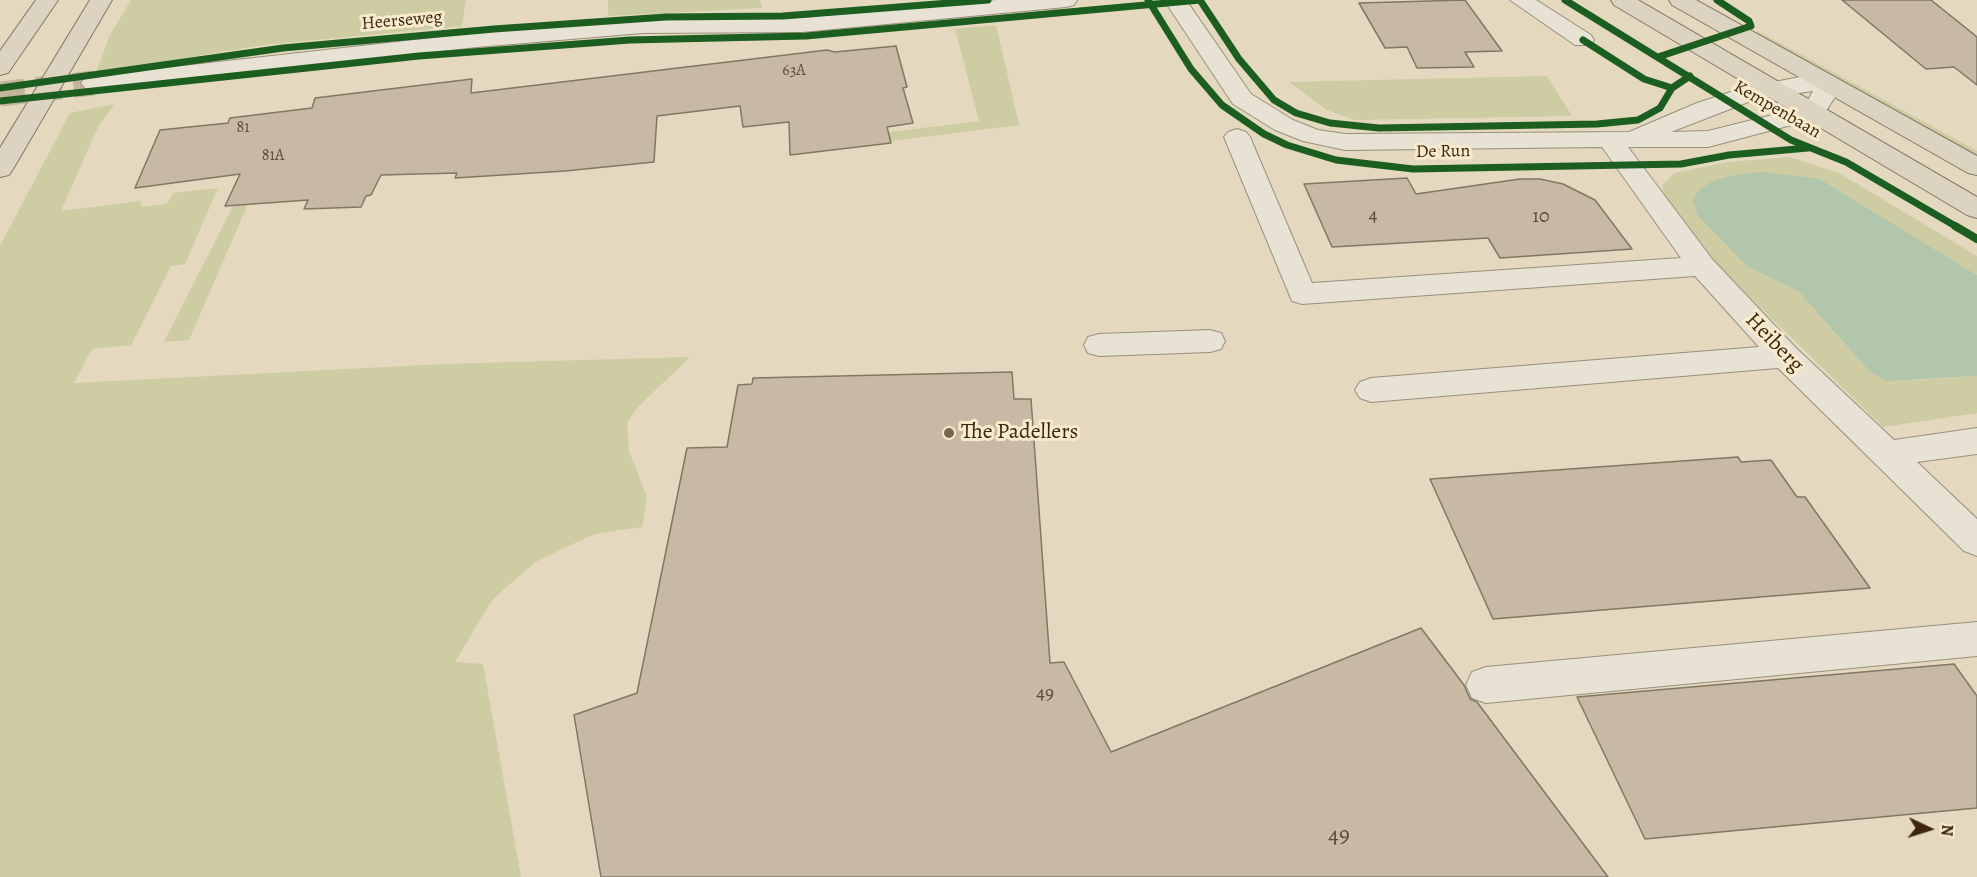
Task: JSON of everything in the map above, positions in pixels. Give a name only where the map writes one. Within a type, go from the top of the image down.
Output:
[{"type":"main road","points":[[0,68],[46,0]]},
{"type":"main road","points":[[0,169],[101,0]]},
{"type":"main road","name":"Kempenbaan","points":[[1622,0],[1977,208]]},
{"type":"main road","points":[[1680,0],[1977,167]]},
{"type":"street","name":"Heerseweg","points":[[93,83],[488,39],[642,26],[802,25],[1066,0]]},
{"type":"street","name":"De Run","points":[[1175,0],[1242,99],[1284,125],[1312,136],[1345,142],[1708,139],[1813,112]]},
{"type":"street","points":[[1521,0],[1583,40]]},
{"type":"street","name":"De Run","points":[[1622,139],[1709,104],[1770,87],[1827,83]]},
{"type":"street","points":[[1813,112],[1823,97],[1827,83]]},
{"type":"street","points":[[1237,137],[1302,294],[1702,266]]},
{"type":"street","name":"Heiberg","points":[[1622,139],[1702,266],[1785,356],[1977,541]]},
{"type":"street","points":[[1099,345],[1210,341]]},
{"type":"street","points":[[1371,390],[1785,356]]},
{"type":"street","points":[[1887,454],[1977,441]]},
{"type":"street","points":[[1486,685],[1977,639]]},
{"type":"shaded area","points":[[131,0],[466,0],[462,26],[263,45],[96,73],[109,37]]},
{"type":"shaded area","points":[[608,0],[760,0],[762,8],[608,16]]},
{"type":"shaded area","points":[[996,25],[1019,125],[891,141],[889,132],[979,121],[955,29]]},
{"type":"shaded area","points":[[1758,31],[1977,151],[1977,156],[1753,33]]},
{"type":"shaded area","points":[[1547,76],[1572,116],[1355,120],[1327,110],[1289,82]]},
{"type":"shaded area","points":[[114,104],[98,127],[61,211],[142,201],[140,207],[167,204],[173,193],[218,188],[185,264],[171,266],[131,345],[92,349],[74,383],[444,364],[690,357],[637,408],[627,423],[629,451],[647,497],[642,527],[594,534],[535,562],[492,600],[455,662],[483,664],[521,877],[0,877],[0,246],[70,113]]},
{"type":"shaded area","points":[[1789,157],[1839,173],[1977,256],[1977,275],[1820,179],[1748,267],[1799,292],[1869,371],[1917,380],[1977,376],[1977,413],[1883,427],[1719,267],[1667,207],[1662,186],[1674,173],[1728,162]]},
{"type":"shaded area","points":[[1763,172],[1820,179],[1977,275],[1977,376],[1887,381],[1869,371],[1799,292],[1748,267],[1698,216],[1693,199],[1706,185],[1715,181]]},
{"type":"shaded area","points":[[248,204],[189,340],[164,342],[233,206]]},
{"type":"building","points":[[1465,0],[1502,51],[1465,52],[1474,67],[1417,68],[1407,47],[1385,48],[1359,3]]},
{"type":"building","points":[[1842,0],[1931,0],[1977,37],[1977,85],[1954,67],[1926,69]]},
{"type":"building","points":[[896,46],[907,87],[903,88],[913,123],[887,127],[891,143],[790,155],[789,122],[743,127],[740,106],[657,116],[654,162],[565,171],[455,178],[457,173],[381,175],[371,195],[366,196],[361,207],[304,209],[308,200],[225,206],[240,174],[135,188],[160,130],[228,123],[230,118],[312,108],[315,98],[472,79],[471,93],[827,50],[835,52]]},
{"type":"building","points":[[1407,178],[1416,194],[1520,179],[1540,179],[1563,184],[1595,200],[1632,249],[1500,258],[1488,238],[1332,247],[1304,184]]},
{"type":"building","points":[[1012,372],[1014,399],[1031,399],[1050,663],[1064,662],[1111,752],[1421,628],[1464,685],[1470,699],[1477,702],[1608,877],[601,877],[574,715],[637,693],[687,448],[727,447],[738,385],[752,384],[753,378]]},
{"type":"building","points":[[1738,457],[1741,462],[1771,460],[1797,497],[1805,497],[1870,588],[1493,619],[1430,479]]},
{"type":"building","points":[[1954,664],[1977,696],[1977,808],[1645,839],[1577,697]]},
{"type":"tunnel","points":[[0,94],[93,83]]},
{"type":"cycle path","points":[[0,88],[283,48],[494,29],[666,17],[783,16],[988,0]]},
{"type":"cycle path","points":[[1148,0],[1191,69],[1222,105],[1242,121],[1264,134],[1311,154],[1336,160],[1413,169],[1681,164],[1729,155],[1808,148]]},
{"type":"cycle path","points":[[1200,0],[1239,59],[1274,100],[1307,118],[1330,123],[1379,128],[1597,124],[1638,120],[1660,108],[1672,88],[1690,76]]},
{"type":"cycle path","points":[[0,101],[419,56],[630,40],[806,36],[1200,0]]},
{"type":"cycle path","points":[[1565,0],[1791,140],[1846,162],[1977,239]]},
{"type":"cycle path","points":[[1658,57],[1751,26],[1749,21],[1717,0]]},
{"type":"cycle path","points":[[1583,40],[1644,79],[1672,88]]},
{"type":"place","name":"The Padellers","points":[[949,433]]}]
